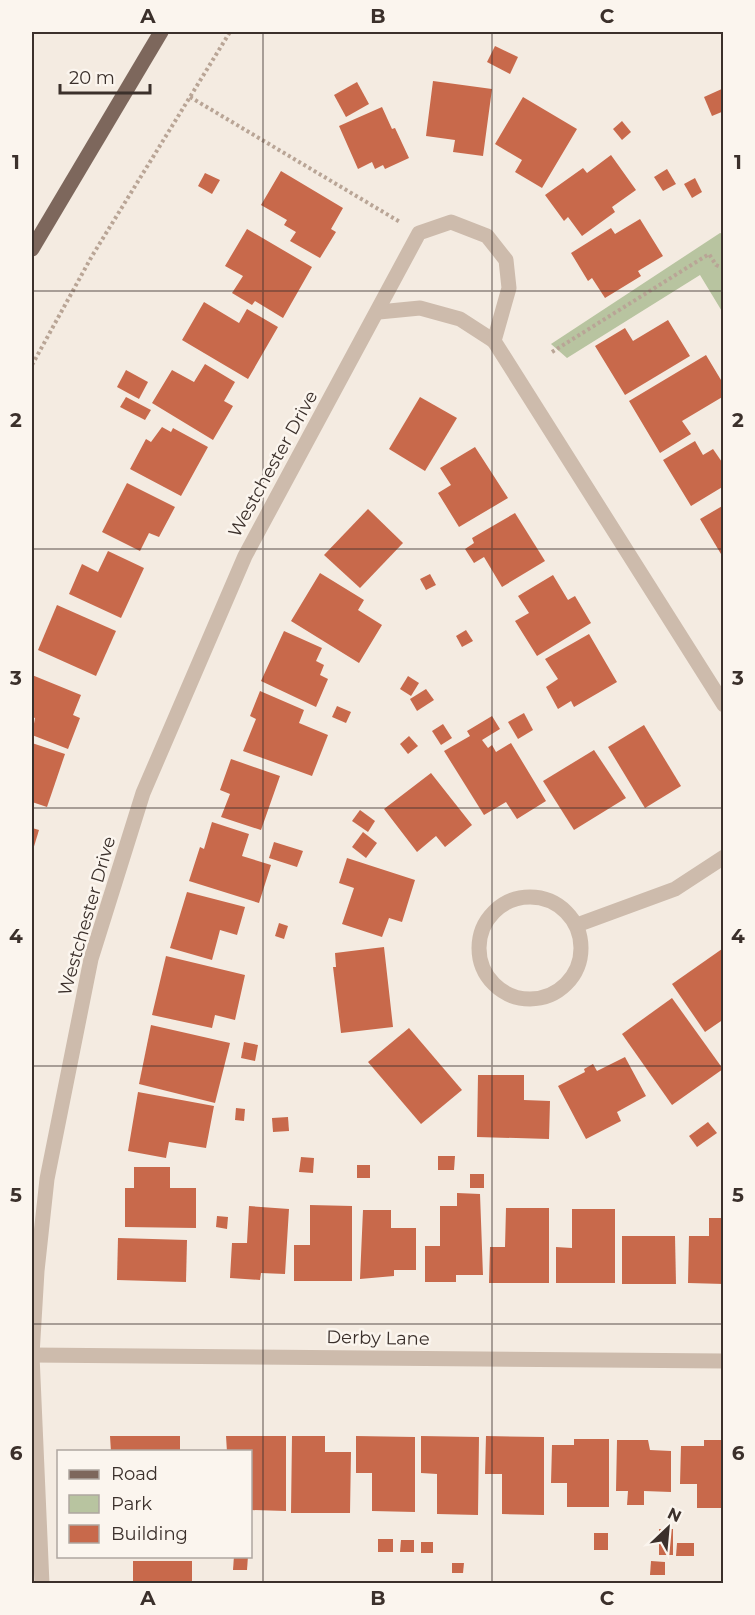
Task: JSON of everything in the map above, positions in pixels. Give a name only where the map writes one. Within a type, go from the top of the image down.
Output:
[{"type":"main road","points":[[32,249],[161,32]]},
{"type":"street","points":[[419,233],[451,222],[487,236],[506,260],[509,288],[494,340]]},
{"type":"street","name":"Westchester Drive","points":[[42,1584],[32,1355],[47,1179],[91,959],[143,793],[245,556],[379,312],[419,233]]},
{"type":"street","points":[[379,312],[420,308],[460,320],[494,340],[723,705]]},
{"type":"street","points":[[577,926],[675,889],[723,857]]},
{"type":"street","points":[[524,897],[542,898],[566,911],[577,926],[582,947],[579,965],[570,980],[559,991],[543,998],[525,999],[509,995],[494,985],[484,971],[479,954],[481,933],[489,917],[502,905],[524,897]]},
{"type":"street","name":"Derby Lane","points":[[32,1355],[723,1361]]},
{"type":"path","points":[[32,365],[92,256],[230,32]]},
{"type":"path","points":[[190,97],[419,233]]},
{"type":"path","points":[[552,352],[709,255],[716,265],[723,268]]},
{"type":"green space","points":[[720,233],[724,234],[723,313],[700,275],[567,358],[551,344]]},
{"type":"building","points":[[495,46],[518,57],[510,74],[487,62]]},
{"type":"building","points":[[433,81],[492,89],[483,156],[453,152],[455,140],[426,136]]},
{"type":"building","points":[[357,82],[369,104],[346,117],[334,95]]},
{"type":"building","points":[[724,88],[724,111],[712,116],[704,97]]},
{"type":"building","points":[[523,97],[577,129],[542,188],[515,172],[522,160],[495,144]]},
{"type":"building","points":[[382,107],[409,158],[385,169],[383,165],[375,169],[372,162],[358,169],[339,126]]},
{"type":"building","points":[[622,121],[631,132],[622,140],[613,129]]},
{"type":"building","points":[[611,155],[636,190],[612,207],[615,212],[582,236],[568,217],[564,221],[545,195],[583,168],[587,173]]},
{"type":"building","points":[[667,169],[676,184],[663,191],[654,177]]},
{"type":"building","points":[[281,171],[343,208],[331,229],[336,232],[320,258],[290,241],[296,232],[284,225],[287,220],[261,205]]},
{"type":"building","points":[[205,173],[220,180],[212,194],[198,186]]},
{"type":"building","points":[[695,178],[702,192],[692,198],[684,184]]},
{"type":"building","points":[[640,219],[663,256],[638,271],[641,276],[605,298],[592,278],[588,281],[571,253],[611,228],[615,234]]},
{"type":"building","points":[[247,229],[312,267],[283,318],[255,301],[252,305],[232,293],[243,276],[225,266]]},
{"type":"building","points":[[204,302],[239,323],[247,309],[278,327],[248,379],[182,340]]},
{"type":"building","points":[[668,320],[690,356],[625,395],[595,346],[625,328],[633,341]]},
{"type":"building","points":[[706,355],[724,385],[724,396],[682,421],[691,434],[660,453],[629,401]]},
{"type":"building","points":[[205,364],[235,382],[224,401],[233,406],[213,440],[152,403],[172,370],[194,382]]},
{"type":"building","points":[[126,370],[148,382],[139,399],[117,387]]},
{"type":"building","points":[[126,397],[151,410],[145,420],[120,407]]},
{"type":"building","points":[[420,397],[457,418],[425,471],[389,449]]},
{"type":"building","points":[[162,427],[171,432],[173,428],[208,447],[181,496],[130,469],[146,439],[151,442]]},
{"type":"building","points":[[695,441],[703,455],[713,449],[724,465],[724,486],[691,506],[663,460]]},
{"type":"building","points":[[475,447],[508,498],[459,527],[438,493],[451,485],[440,468]]},
{"type":"building","points":[[127,483],[175,507],[159,537],[149,533],[140,551],[102,532]]},
{"type":"building","points":[[724,505],[724,559],[700,519]]},
{"type":"building","points":[[368,509],[403,543],[360,588],[324,555]]},
{"type":"building","points":[[515,513],[545,561],[502,587],[484,557],[474,563],[465,549],[474,543],[472,538]]},
{"type":"building","points":[[108,551],[144,568],[121,618],[69,594],[82,564],[98,572]]},
{"type":"building","points":[[320,573],[364,600],[358,610],[382,625],[359,663],[291,621]]},
{"type":"building","points":[[430,574],[436,585],[426,590],[420,579]]},
{"type":"building","points":[[553,575],[568,600],[575,596],[591,623],[537,656],[515,621],[529,613],[518,596]]},
{"type":"building","points":[[57,605],[116,631],[96,676],[38,650]]},
{"type":"building","points":[[466,630],[473,641],[462,647],[456,636]]},
{"type":"building","points":[[284,631],[322,648],[316,661],[324,665],[320,675],[328,679],[316,707],[261,681]]},
{"type":"building","points":[[589,634],[617,682],[574,707],[571,701],[558,709],[546,687],[558,679],[545,659]]},
{"type":"building","points":[[32,675],[81,695],[73,715],[80,718],[68,749],[32,735],[35,718],[32,717]]},
{"type":"building","points":[[408,676],[419,683],[411,696],[400,689]]},
{"type":"building","points":[[426,689],[434,700],[417,711],[410,699]]},
{"type":"building","points":[[260,691],[304,710],[299,723],[328,735],[312,776],[243,751],[256,719],[250,716]]},
{"type":"building","points":[[337,706],[351,712],[346,723],[332,717]]},
{"type":"building","points":[[524,713],[533,730],[518,739],[508,722]]},
{"type":"building","points":[[492,716],[500,729],[482,740],[488,748],[492,745],[496,752],[511,743],[546,801],[517,819],[506,802],[484,815],[444,751],[470,736],[467,731]]},
{"type":"building","points":[[443,724],[452,738],[441,745],[432,731]]},
{"type":"building","points":[[644,725],[681,786],[645,808],[608,747]]},
{"type":"building","points":[[409,736],[418,746],[408,754],[400,744]]},
{"type":"building","points":[[32,743],[65,754],[47,807],[32,802]]},
{"type":"building","points":[[594,750],[626,798],[574,830],[543,781]]},
{"type":"building","points":[[231,759],[280,776],[261,830],[221,817],[230,794],[220,790]]},
{"type":"building","points":[[431,773],[472,825],[445,847],[436,836],[417,852],[384,809]]},
{"type":"building","points":[[360,810],[375,821],[368,832],[352,821]]},
{"type":"building","points":[[212,822],[249,834],[242,856],[271,865],[259,903],[189,881],[200,847],[204,849]]},
{"type":"building","points":[[32,828],[39,830],[32,853]]},
{"type":"building","points":[[363,832],[377,843],[366,858],[352,847]]},
{"type":"building","points":[[274,842],[303,851],[297,867],[269,858]]},
{"type":"building","points":[[347,858],[415,880],[402,922],[389,918],[382,937],[342,924],[354,888],[339,883]]},
{"type":"building","points":[[187,892],[245,907],[237,935],[220,930],[212,960],[170,948]]},
{"type":"building","points":[[279,923],[288,926],[284,939],[275,936]]},
{"type":"building","points":[[384,947],[393,1027],[341,1033],[333,967],[336,967],[335,953]]},
{"type":"building","points":[[722,949],[724,1019],[705,1032],[672,984]]},
{"type":"building","points":[[166,956],[245,975],[235,1020],[215,1015],[212,1028],[152,1015]]},
{"type":"building","points":[[672,998],[723,1069],[672,1105],[622,1034]]},
{"type":"building","points":[[151,1025],[230,1043],[215,1103],[139,1084]]},
{"type":"building","points":[[409,1028],[462,1090],[421,1124],[368,1062]]},
{"type":"building","points":[[244,1042],[258,1045],[255,1061],[241,1058]]},
{"type":"building","points":[[625,1057],[646,1096],[617,1112],[621,1121],[586,1139],[558,1086],[585,1072],[584,1069],[593,1064],[597,1071]]},
{"type":"building","points":[[478,1075],[524,1075],[524,1100],[550,1101],[549,1139],[477,1137]]},
{"type":"building","points":[[138,1092],[214,1106],[206,1148],[169,1142],[166,1158],[128,1151]]},
{"type":"building","points":[[236,1108],[245,1109],[244,1121],[235,1120]]},
{"type":"building","points":[[288,1117],[289,1131],[273,1132],[272,1118]]},
{"type":"building","points":[[708,1122],[717,1133],[697,1147],[689,1136]]},
{"type":"building","points":[[438,1156],[455,1156],[454,1170],[438,1170]]},
{"type":"building","points":[[301,1157],[314,1158],[313,1173],[299,1172]]},
{"type":"building","points":[[357,1165],[370,1165],[370,1178],[357,1178]]},
{"type":"building","points":[[134,1167],[170,1167],[170,1188],[196,1188],[196,1228],[125,1227],[125,1188],[134,1188]]},
{"type":"building","points":[[470,1174],[484,1174],[484,1188],[470,1188]]},
{"type":"building","points":[[457,1193],[480,1194],[483,1275],[456,1275],[456,1282],[425,1282],[425,1246],[440,1246],[440,1206],[457,1206]]},
{"type":"building","points":[[310,1205],[352,1206],[352,1281],[294,1281],[294,1245],[310,1245]]},
{"type":"building","points":[[249,1206],[289,1209],[285,1274],[261,1273],[260,1280],[230,1278],[232,1243],[247,1243]]},
{"type":"building","points":[[506,1208],[549,1208],[549,1283],[489,1283],[490,1247],[505,1247]]},
{"type":"building","points":[[572,1209],[615,1209],[615,1283],[556,1283],[556,1247],[572,1248]]},
{"type":"building","points":[[363,1210],[391,1210],[391,1228],[416,1228],[416,1270],[394,1270],[394,1276],[360,1279]]},
{"type":"building","points":[[217,1216],[228,1217],[227,1229],[216,1227]]},
{"type":"building","points":[[709,1218],[724,1218],[724,1284],[688,1283],[689,1236],[709,1236]]},
{"type":"building","points":[[622,1236],[675,1236],[676,1284],[622,1284]]},
{"type":"building","points":[[118,1238],[187,1240],[186,1282],[117,1280]]},
{"type":"building","points":[[110,1436],[180,1436],[180,1450],[111,1450]]},
{"type":"building","points":[[226,1436],[286,1436],[286,1511],[252,1510],[252,1450],[227,1450]]},
{"type":"building","points":[[292,1436],[325,1436],[325,1452],[351,1452],[350,1513],[291,1513]]},
{"type":"building","points":[[356,1436],[415,1437],[415,1512],[372,1511],[372,1473],[356,1473]]},
{"type":"building","points":[[421,1436],[479,1437],[478,1515],[437,1514],[437,1474],[421,1473]]},
{"type":"building","points":[[486,1436],[544,1437],[544,1515],[502,1514],[502,1474],[485,1474]]},
{"type":"building","points":[[574,1439],[609,1439],[609,1507],[567,1507],[567,1483],[551,1483],[552,1445],[574,1445]]},
{"type":"building","points":[[617,1440],[648,1440],[650,1450],[671,1451],[671,1492],[644,1491],[644,1505],[627,1505],[628,1491],[616,1491]]},
{"type":"building","points":[[704,1440],[724,1440],[724,1508],[697,1508],[697,1484],[680,1484],[681,1446],[704,1446]]},
{"type":"building","points":[[659,1529],[673,1529],[673,1555],[659,1555]]},
{"type":"building","points":[[594,1533],[608,1533],[608,1550],[594,1550]]},
{"type":"building","points":[[378,1539],[393,1539],[393,1552],[378,1552]]},
{"type":"building","points":[[401,1540],[414,1540],[414,1552],[400,1552]]},
{"type":"building","points":[[421,1542],[433,1542],[433,1553],[421,1553]]},
{"type":"building","points":[[677,1543],[694,1543],[694,1556],[676,1556]]},
{"type":"building","points":[[234,1558],[248,1558],[247,1570],[233,1570]]},
{"type":"building","points":[[133,1561],[192,1561],[192,1584],[133,1584]]},
{"type":"building","points":[[651,1561],[665,1562],[665,1575],[650,1575]]},
{"type":"building","points":[[452,1563],[464,1563],[463,1573],[452,1573]]}]
